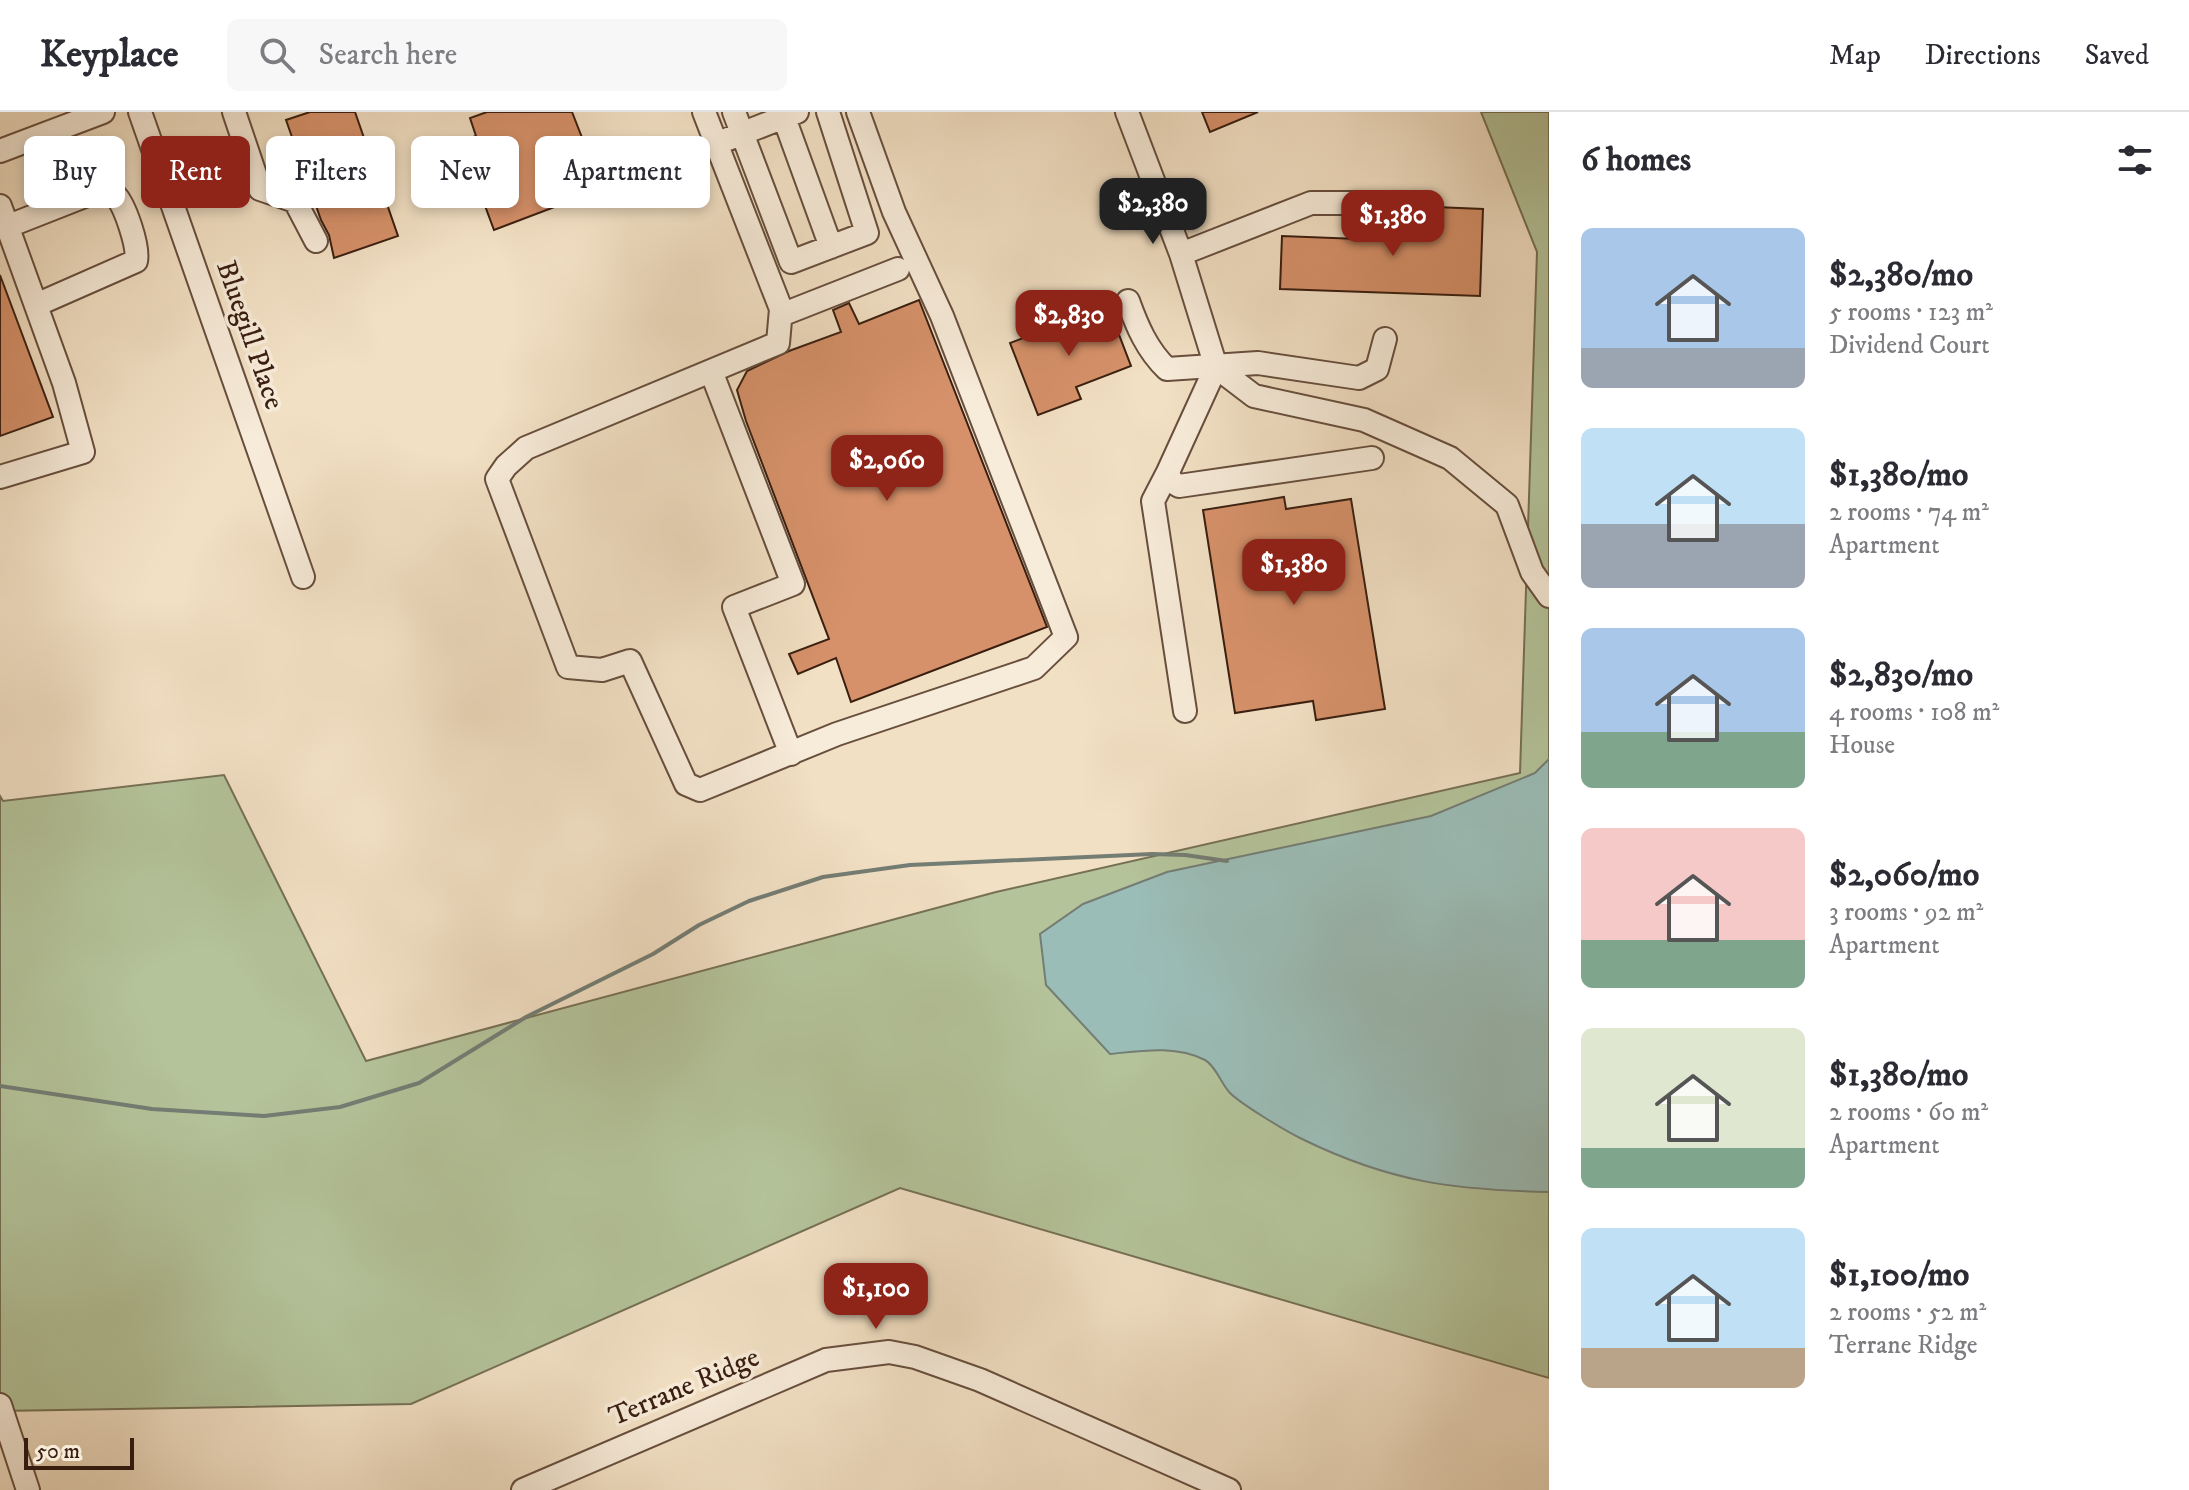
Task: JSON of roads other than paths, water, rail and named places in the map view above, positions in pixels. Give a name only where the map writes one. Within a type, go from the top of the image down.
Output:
[{"type":"street","points":[[0,151],[103,112]]},
{"type":"street","name":"Bluegill Place","points":[[140,112],[303,577]]},
{"type":"street","points":[[234,112],[260,189],[295,201],[316,241]]},
{"type":"street","points":[[704,112],[781,309],[778,343],[526,448],[497,479],[568,667],[602,670],[630,661],[686,784],[700,790],[837,734],[1034,668],[1066,637],[942,316],[894,212],[858,112]]},
{"type":"street","points":[[734,112],[791,262],[867,233],[828,112]]},
{"type":"street","points":[[1127,112],[1181,254],[1216,367],[1254,396],[1364,420],[1450,458],[1507,505],[1532,572],[1549,596]]},
{"type":"street","points":[[716,144],[788,114],[831,247]]},
{"type":"street","points":[[0,477],[83,452],[64,383],[3,216],[95,192],[106,190],[114,194],[122,204],[139,251],[136,261],[36,305]]},
{"type":"street","points":[[1181,254],[1311,203],[1387,203]]},
{"type":"street","points":[[781,315],[898,269]]},
{"type":"street","points":[[1128,301],[1153,356],[1167,369],[1258,363],[1359,378],[1377,369],[1385,339]]},
{"type":"street","points":[[1185,711],[1153,501],[1216,367]]},
{"type":"street","points":[[711,371],[793,584],[734,607],[791,754]]},
{"type":"street","points":[[1168,472],[1171,481],[1179,486],[1372,458]]},
{"type":"street","name":"Terrane Ridge","points":[[526,1489],[826,1360],[889,1352],[915,1357],[980,1380],[1229,1490]]},
{"type":"street","points":[[0,1405],[28,1490]]},
{"type":"water","points":[[1549,759],[1549,1192],[1482,1189],[1422,1181],[1334,1154],[1264,1118],[1244,1104],[1230,1093],[1212,1066],[1194,1055],[1170,1051],[1110,1054],[1046,985],[1040,934],[1083,904],[1167,872],[1431,816],[1535,773]]},
{"type":"waterway","points":[[0,1086],[152,1109],[264,1116],[340,1107],[419,1083],[526,1017],[653,954],[699,925],[749,901],[823,877],[910,865],[1152,854],[1227,861]]}]
